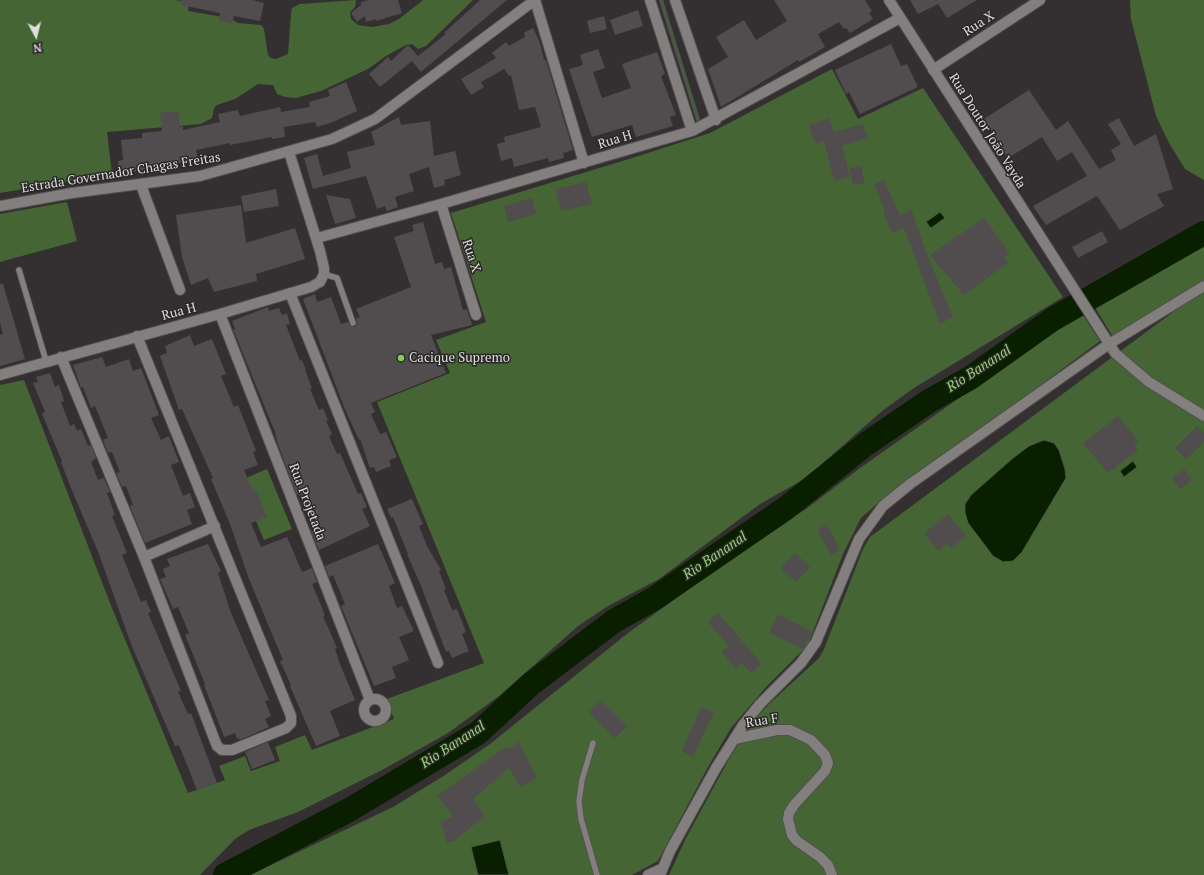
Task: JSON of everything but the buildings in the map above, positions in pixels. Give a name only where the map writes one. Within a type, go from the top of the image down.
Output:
[{"type":"street","name":"Estrada Governador Chagas Freitas","points":[[0,206],[72,193],[200,176],[332,139],[375,118],[535,0]]},
{"type":"street","points":[[535,0],[584,163]]},
{"type":"street","points":[[650,0],[692,131]]},
{"type":"street","points":[[675,0],[716,120]]},
{"type":"street","name":"Rua Doutor João Vayda","points":[[889,0],[1109,344],[1119,357],[1134,370],[1180,403],[1204,416]]},
{"type":"street","name":"Rua X","points":[[933,70],[1040,0]]},
{"type":"street","name":"Rua H","points":[[317,238],[441,204],[692,131],[716,120],[900,18]]},
{"type":"street","points":[[289,152],[317,238],[324,274]]},
{"type":"street","points":[[141,185],[180,290]]},
{"type":"street","name":"Rua X","points":[[441,204],[476,315]]},
{"type":"street","name":"Rua H","points":[[0,375],[290,293],[315,285],[320,282],[324,274]]},
{"type":"street","points":[[648,875],[661,872],[734,739],[760,704],[809,653],[816,642],[859,539],[883,506],[910,484],[1109,344],[1204,286]]},
{"type":"street","points":[[290,293],[438,663]]},
{"type":"street","name":"Rua Projetada","points":[[220,314],[370,700]]},
{"type":"street","points":[[61,357],[144,557],[218,748],[225,751],[232,750],[286,728],[291,723],[291,713],[137,336]]},
{"type":"street","points":[[144,557],[215,526]]},
{"type":"street","name":"Rua F","points":[[734,739],[777,730],[790,730],[803,734],[819,747],[825,755],[828,763],[825,771],[789,813],[789,826],[792,836],[797,842],[820,857],[828,865],[832,875]]},
{"type":"lane","points":[[19,270],[46,361]]},
{"type":"lane","points":[[324,274],[337,278],[353,323]]},
{"type":"lane","points":[[593,743],[582,780],[579,801],[581,819],[597,875]]},
{"type":"shaded area","points":[[0,0],[175,0],[189,2],[188,11],[229,18],[238,23],[261,25],[264,29],[268,55],[271,58],[276,59],[288,54],[292,8],[300,4],[356,0],[355,7],[350,12],[351,19],[358,25],[372,27],[389,24],[399,19],[423,0],[473,0],[426,46],[418,49],[412,44],[406,45],[386,56],[368,69],[321,91],[296,98],[285,97],[277,94],[273,85],[258,84],[235,99],[217,105],[214,108],[212,118],[201,124],[107,132],[112,174],[0,193]]},
{"type":"shaded area","points":[[1130,0],[1204,0],[1204,180],[1185,169],[1169,143],[1156,116],[1131,19]]},
{"type":"shaded area","points":[[832,69],[858,119],[923,88],[1063,297],[914,388],[882,411],[806,478],[760,504],[659,579],[608,606],[578,626],[499,696],[448,733],[382,770],[298,812],[249,830],[235,839],[200,875],[0,875],[0,385],[24,380],[110,603],[188,793],[225,780],[219,766],[245,756],[251,771],[280,761],[275,747],[305,735],[312,750],[394,719],[387,699],[484,663],[377,402],[450,373],[436,340],[486,322],[451,213],[710,133]]},
{"type":"shaded area","points":[[67,202],[77,241],[0,262],[0,214]]},
{"type":"shaded area","points":[[940,212],[945,218],[931,228],[926,222]]},
{"type":"shaded area","points":[[1204,245],[1204,280],[1113,337],[1093,304]]},
{"type":"shaded area","points":[[1204,289],[1204,875],[669,875],[685,840],[730,757],[755,719],[819,658],[824,649],[863,549],[870,537]]},
{"type":"shaded area","points":[[1081,312],[1100,341],[885,497],[861,518],[843,554],[808,645],[766,687],[731,728],[708,767],[658,861],[632,875],[250,875],[393,807],[445,775],[490,744],[628,633],[737,554],[806,509],[860,468]]},
{"type":"shaded area","points":[[1044,440],[1054,443],[1059,450],[1065,469],[1066,478],[1022,552],[1013,561],[1003,562],[993,556],[968,523],[965,513],[965,504],[971,495],[1013,458],[1029,446]]},
{"type":"shaded area","points":[[1133,461],[1137,467],[1124,477],[1120,471]]},
{"type":"shaded area","points":[[267,469],[292,529],[264,540],[239,481]]},
{"type":"shaded area","points":[[500,840],[509,875],[478,875],[471,847]]},
{"type":"waterway","points":[[661,0],[700,126]]},
{"type":"waterway","name":"Rio Bananal","points":[[225,875],[349,810],[478,733],[531,684],[614,621],[655,598],[786,508],[866,444],[929,401],[970,378],[1053,319],[1204,233]]},
{"type":"place","name":"Cacique Supremo","points":[[401,358]]}]
